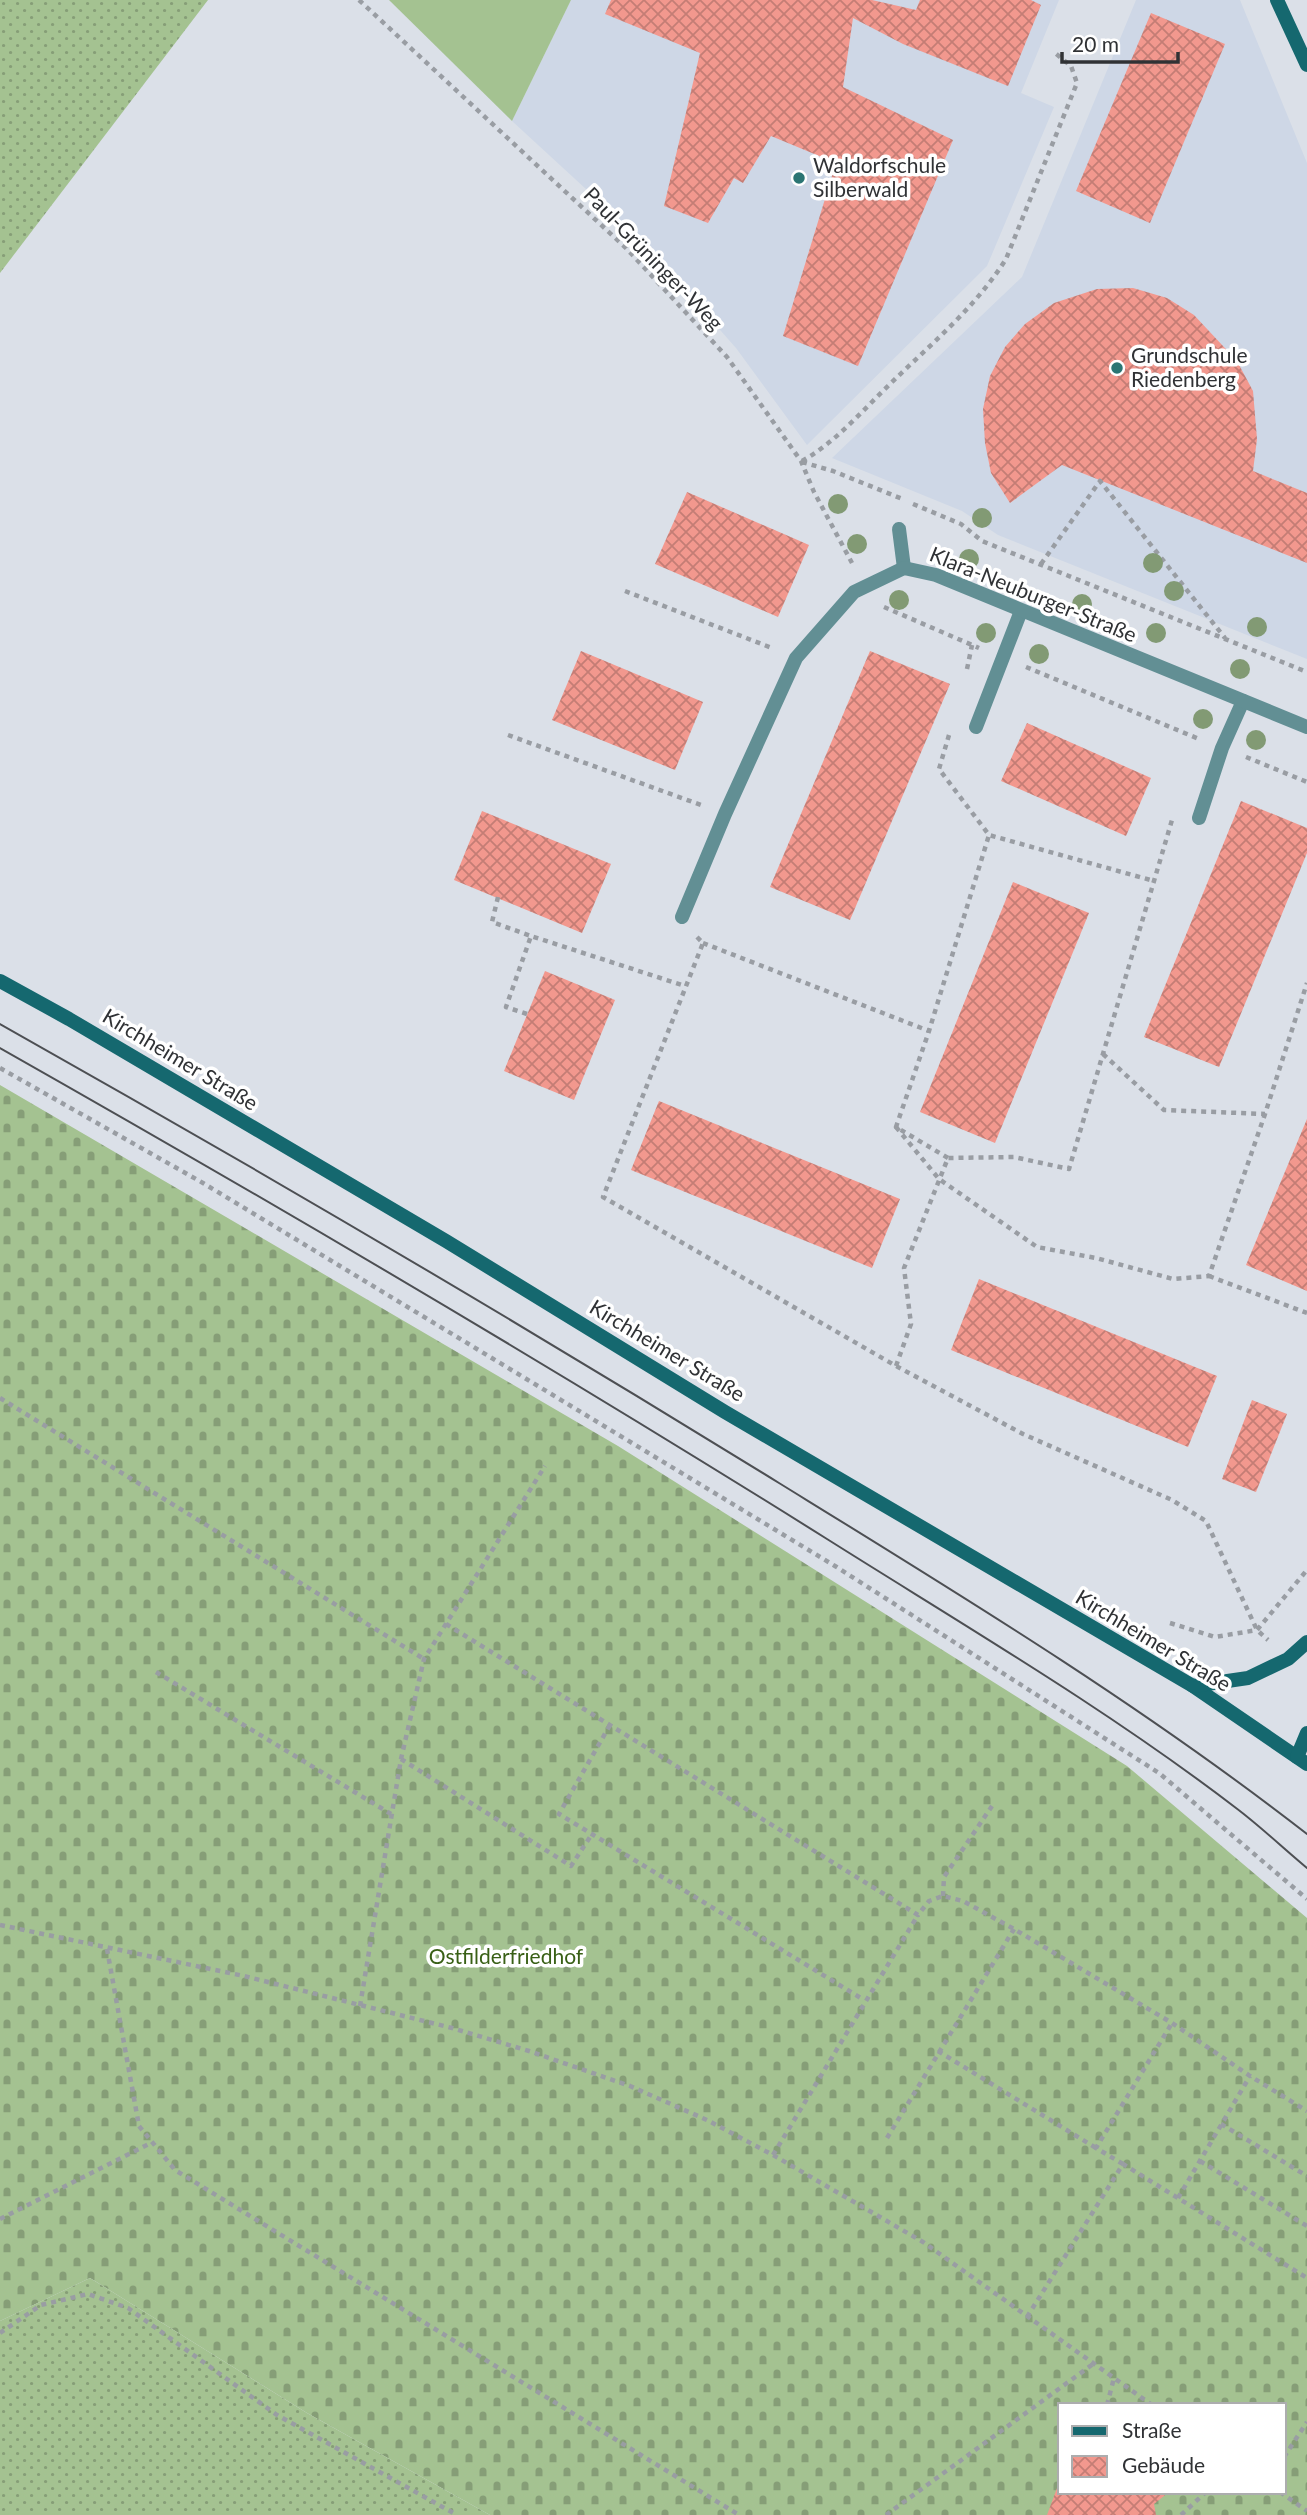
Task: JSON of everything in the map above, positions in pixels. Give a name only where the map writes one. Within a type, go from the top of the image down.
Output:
[{"type":"main road","points":[[1277,0],[1307,65]]},
{"type":"main road","name":"Kirchheimer Straße","points":[[0,981],[423,1227],[737,1419],[1192,1686],[1302,1761]]},
{"type":"main road","points":[[1192,1686],[1248,1678],[1288,1658],[1307,1642]]},
{"type":"main road","points":[[1302,1761],[1307,1733]]},
{"type":"street","points":[[900,529],[904,568]]},
{"type":"street","name":"Klara-Neuburger-Straße","points":[[682,917],[725,814],[796,658],[855,593],[904,568],[936,575],[1307,727]]},
{"type":"street","points":[[976,727],[1021,611]]},
{"type":"street","points":[[1199,818],[1222,748],[1243,701]]},
{"type":"path","name":"Paul-Grüninger-Weg","points":[[359,0],[626,248],[727,357],[801,461],[846,555],[885,608],[1307,782]]},
{"type":"path","points":[[801,461],[822,450],[977,299],[1000,268],[1077,83],[1071,66],[1055,53]]},
{"type":"path","points":[[801,461],[833,471],[961,524],[982,541],[1307,672]]},
{"type":"path","points":[[1041,564],[1100,481],[1226,639]]},
{"type":"path","points":[[625,591],[796,658]]},
{"type":"path","points":[[949,734],[939,769],[989,835],[1154,881]]},
{"type":"path","points":[[508,735],[725,814]]},
{"type":"path","points":[[1193,751],[1197,738]]},
{"type":"path","points":[[896,1127],[948,1158],[1014,1157],[1069,1169],[1173,816]]},
{"type":"path","points":[[896,1127],[929,1031],[989,835]]},
{"type":"path","points":[[498,897],[492,922],[685,986]]},
{"type":"path","points":[[682,917],[703,943],[929,1031]]},
{"type":"path","points":[[527,1014],[506,1007],[531,936]]},
{"type":"path","points":[[703,943],[603,1197],[897,1366],[1023,1434],[1172,1500],[1206,1521],[1258,1630]]},
{"type":"path","points":[[1209,1276],[1307,983]]},
{"type":"path","points":[[1103,1054],[1164,1110],[1265,1114]]},
{"type":"path","points":[[0,1068],[203,1183],[893,1603],[1159,1773],[1307,1899]]},
{"type":"path","points":[[896,1127],[939,1179],[1037,1247],[1096,1258],[1173,1279],[1209,1276],[1307,1313]]},
{"type":"path","points":[[897,1366],[911,1324],[904,1268],[948,1158]]},
{"type":"path","points":[[0,1398],[424,1659]]},
{"type":"path","points":[[360,2006],[401,1759],[424,1659],[545,1466]]},
{"type":"path","points":[[1170,1623],[1215,1637],[1258,1630],[1307,1570]]},
{"type":"path","points":[[446,1624],[918,1915]]},
{"type":"path","points":[[156,1672],[391,1814]]},
{"type":"path","points":[[610,1725],[559,1814],[864,2000]]},
{"type":"path","points":[[401,1759],[571,1866],[592,1834]]},
{"type":"path","points":[[943,1896],[944,1877],[992,1806]]},
{"type":"path","points":[[774,2155],[864,2000],[918,1915],[929,1901],[943,1896],[963,1901],[1014,1929],[1172,2023],[1307,2111]]},
{"type":"path","points":[[0,1925],[244,1976],[529,2050],[618,2082],[707,2120],[774,2155],[923,2242],[1149,2403]]},
{"type":"path","points":[[887,2138],[1014,1929]]},
{"type":"path","points":[[107,1949],[139,2126],[175,2170],[739,2515]]},
{"type":"path","points":[[1097,2148],[1172,2023]]},
{"type":"path","points":[[938,2051],[1307,2278]]},
{"type":"path","points":[[1178,2198],[1250,2076]]},
{"type":"path","points":[[1221,2124],[1307,2176]]},
{"type":"path","points":[[0,2219],[151,2143]]},
{"type":"path","points":[[1200,2161],[1307,2226]]},
{"type":"path","points":[[1027,2317],[1123,2164]]},
{"type":"path","points":[[0,2333],[41,2305],[88,2294],[128,2308],[276,2415],[457,2515]]},
{"type":"path","points":[[886,2515],[1093,2364]]},
{"type":"path","points":[[1108,2403],[1114,2378]]},
{"type":"path","points":[[1286,2454],[1307,2422]]},
{"type":"path","points":[[1181,2515],[1204,2494]]},
{"type":"path","points":[[1283,2494],[1307,2511]]},
{"type":"shaded area","name":"Waldorfschule Silberwald","points":[[571,0],[1059,0],[1021,93],[1054,107],[987,266],[807,445],[736,348],[637,236],[512,121]]},
{"type":"shaded area","name":"Grundschule Riedenberg","points":[[1136,0],[1240,0],[1307,163],[1307,659],[998,535],[962,511],[832,458],[1022,277]]},
{"type":"green space","points":[[0,0],[208,0],[0,273]]},
{"type":"green space","points":[[389,0],[571,0],[512,121]]},
{"type":"green space","name":"Ostfilderfriedhof","points":[[0,1085],[618,1446],[1127,1766],[1307,1918],[1307,2515],[490,2515],[307,2413],[90,2278],[0,2321]]},
{"type":"green space","points":[[90,2278],[307,2413],[490,2515],[0,2515],[0,2321]]},
{"type":"building","points":[[611,0],[872,0],[916,10],[920,0],[1031,0],[1041,5],[1008,86],[903,44],[853,18],[843,87],[953,140],[858,366],[783,336],[836,163],[771,136],[743,183],[734,178],[708,223],[664,206],[700,53],[605,14]]},
{"type":"building","points":[[1151,13],[1225,44],[1150,223],[1076,191]]},
{"type":"building","points":[[1133,288],[1167,298],[1194,315],[1237,361],[1253,391],[1257,439],[1253,471],[1307,493],[1307,563],[1062,465],[1010,503],[991,473],[985,443],[983,409],[990,376],[1005,347],[1025,324],[1054,303],[1097,289]]},
{"type":"building","points":[[687,492],[809,545],[778,617],[655,564]]},
{"type":"building","points":[[581,651],[703,702],[675,770],[552,720]]},
{"type":"building","points":[[870,651],[950,684],[850,920],[770,887]]},
{"type":"building","points":[[1027,723],[1151,778],[1126,836],[1001,781]]},
{"type":"building","points":[[1241,801],[1307,828],[1307,853],[1219,1067],[1144,1037]]},
{"type":"building","points":[[482,811],[611,864],[582,933],[454,880]]},
{"type":"building","points":[[1013,882],[1089,913],[995,1143],[920,1112]]},
{"type":"building","points":[[545,971],[615,1000],[574,1100],[504,1071]]},
{"type":"building","points":[[659,1101],[900,1199],[872,1268],[631,1170]]},
{"type":"building","points":[[1307,1119],[1307,1291],[1246,1265]]},
{"type":"building","points":[[979,1279],[1217,1376],[1188,1447],[951,1350]]},
{"type":"building","points":[[1252,1400],[1287,1414],[1256,1492],[1222,1479]]},
{"type":"building","points":[[1058,2485],[1058,2494],[1166,2494],[1154,2504],[1156,2515],[1047,2515]]},
{"type":"tram line","points":[[0,1024],[489,1307],[914,1566],[1114,1695],[1244,1786],[1307,1834]]},
{"type":"tram line","points":[[0,1048],[209,1167],[520,1351],[983,1636],[1137,1736],[1245,1815],[1307,1868]]},
{"type":"place","name":"Waldorfschule Silberwald","points":[[799,178]]},
{"type":"place","name":"Grundschule Riedenberg","points":[[1117,368]]}]
